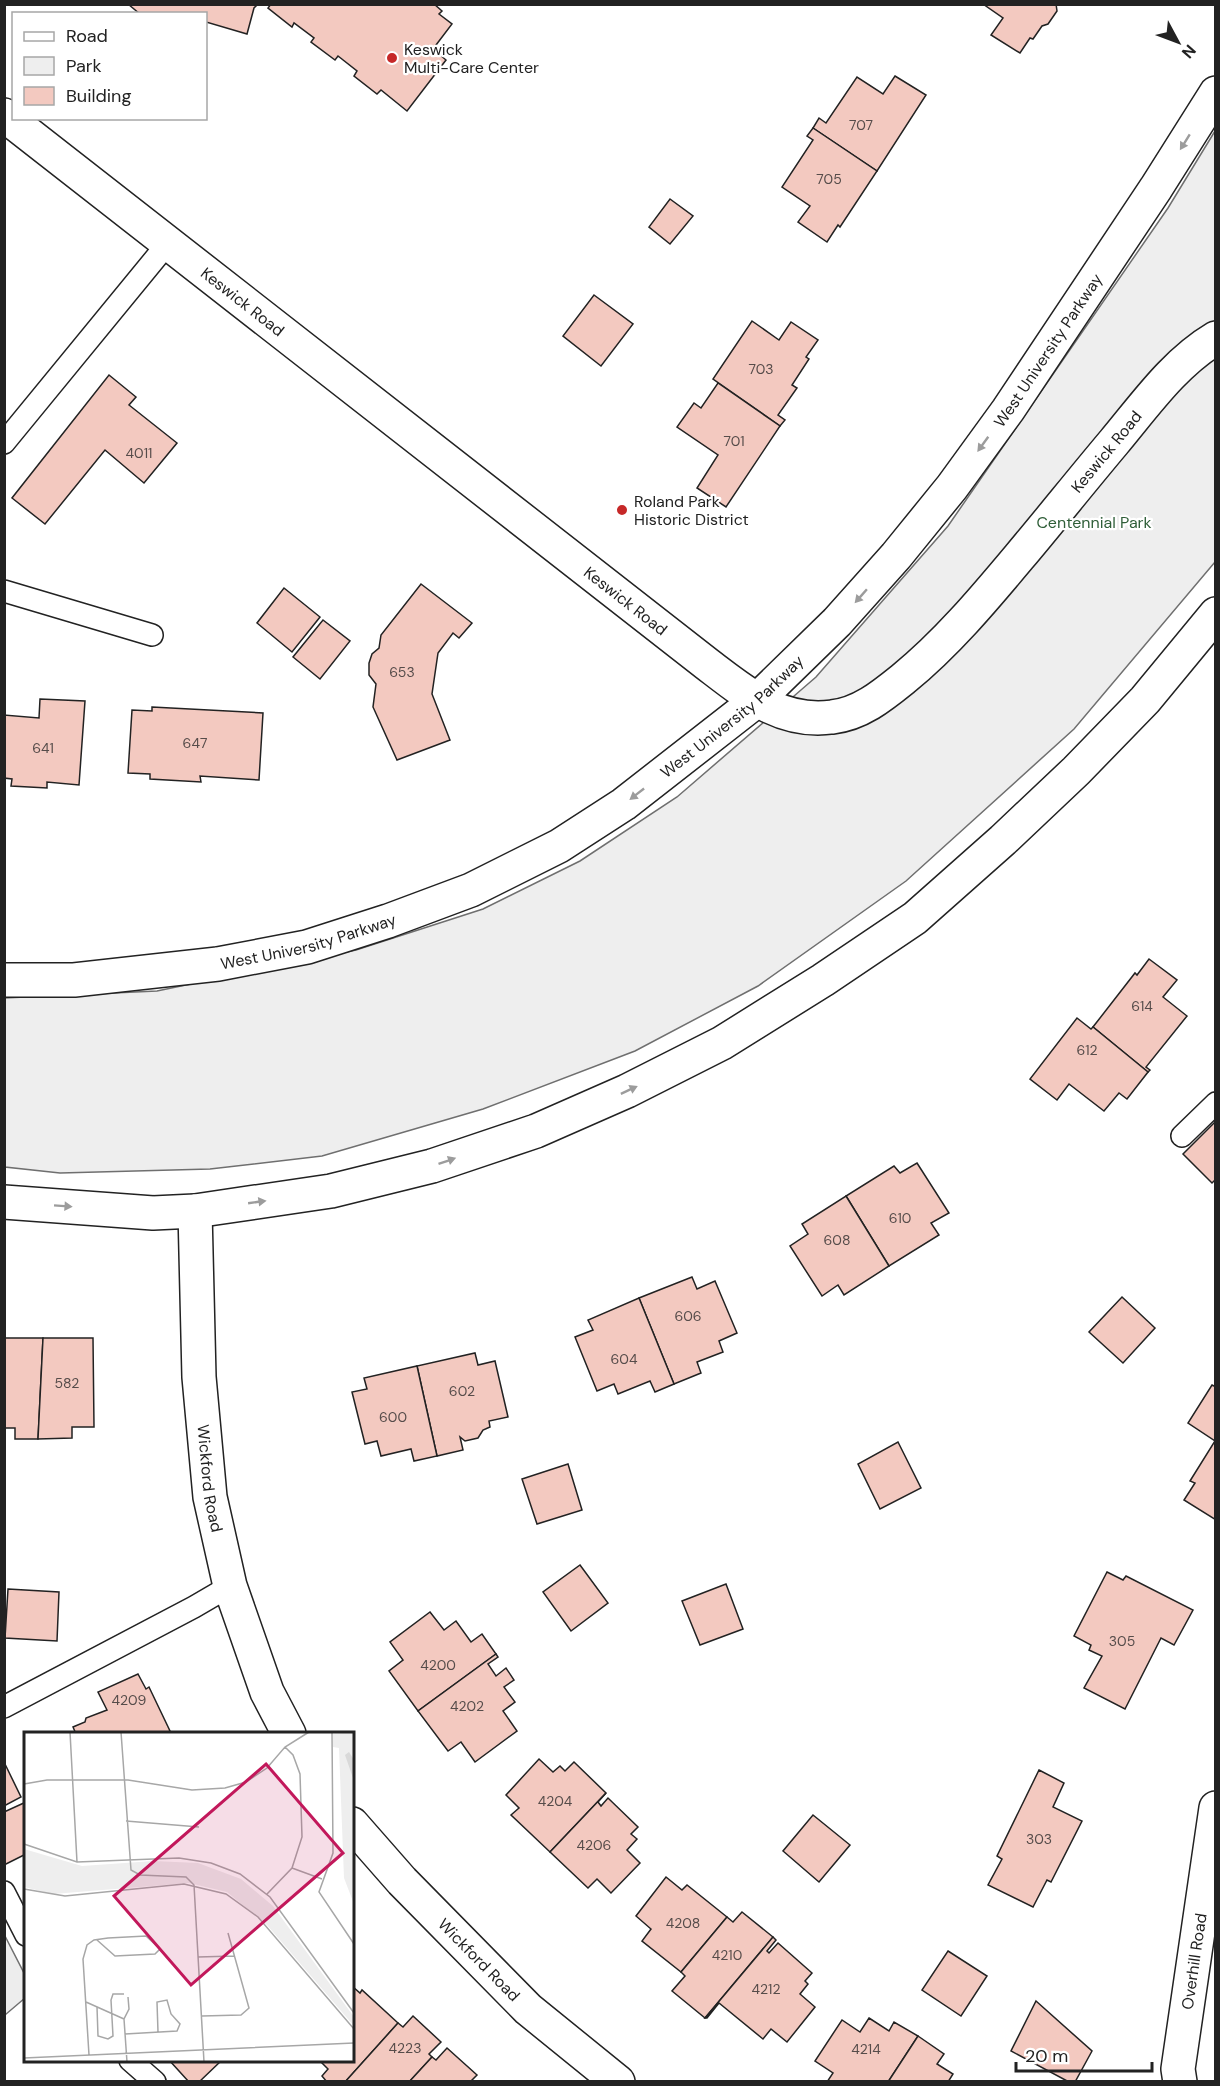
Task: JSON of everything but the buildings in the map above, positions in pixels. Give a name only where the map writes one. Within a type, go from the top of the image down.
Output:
[{"type":"main road","name":"West University Parkway","points":[[4,980],[74,980],[218,964],[308,947],[388,921],[471,890],[560,846],[624,804],[756,701],[837,622],[896,556],[952,487],[1008,410],[1086,296],[1215,93]]},
{"type":"main road","name":"Keswick Road","points":[[4,115],[756,701],[801,717],[832,717],[856,711],[882,696],[927,660],[990,591],[1166,380],[1204,345],[1215,338]]},
{"type":"main road","points":[[4,1202],[153,1213],[195,1211],[331,1191],[432,1166],[536,1131],[627,1091],[722,1043],[823,980],[915,918],[1076,771],[1145,700],[1215,614]]},
{"type":"main road","name":"Wickford Road","points":[[195,1211],[199,1366],[210,1497],[230,1586],[267,1692],[288,1732]]},
{"type":"main road","name":"Overhill Road","points":[[1180,2082],[1178,2068],[1215,1808]]},
{"type":"main road","name":"Wickford Road","points":[[354,1826],[402,1881],[528,2009],[618,2082]]},
{"type":"lane","points":[[4,443],[168,243]]},
{"type":"lane","points":[[4,591],[152,635]]},
{"type":"lane","points":[[1182,1136],[1215,1103]]},
{"type":"lane","points":[[4,1707],[230,1586]]},
{"type":"lane","points":[[4,1892],[24,1931]]},
{"type":"lane","points":[[131,2062],[155,2082]]},
{"type":"green space","name":"Centennial Park","points":[[1215,131],[1215,562],[1074,729],[906,881],[758,986],[635,1051],[483,1109],[322,1156],[210,1169],[60,1173],[5,1167],[4,998],[157,991],[356,950],[483,909],[580,861],[677,797],[816,677],[948,526],[1168,208]]},
{"type":"shaded area","points":[[5,1936],[24,1973],[24,1999],[5,2015]]},
{"type":"place","name":"Keswick Multi-Care Center","points":[[392,58]]},
{"type":"place","name":"Roland Park Historic District","points":[[622,510]]}]
